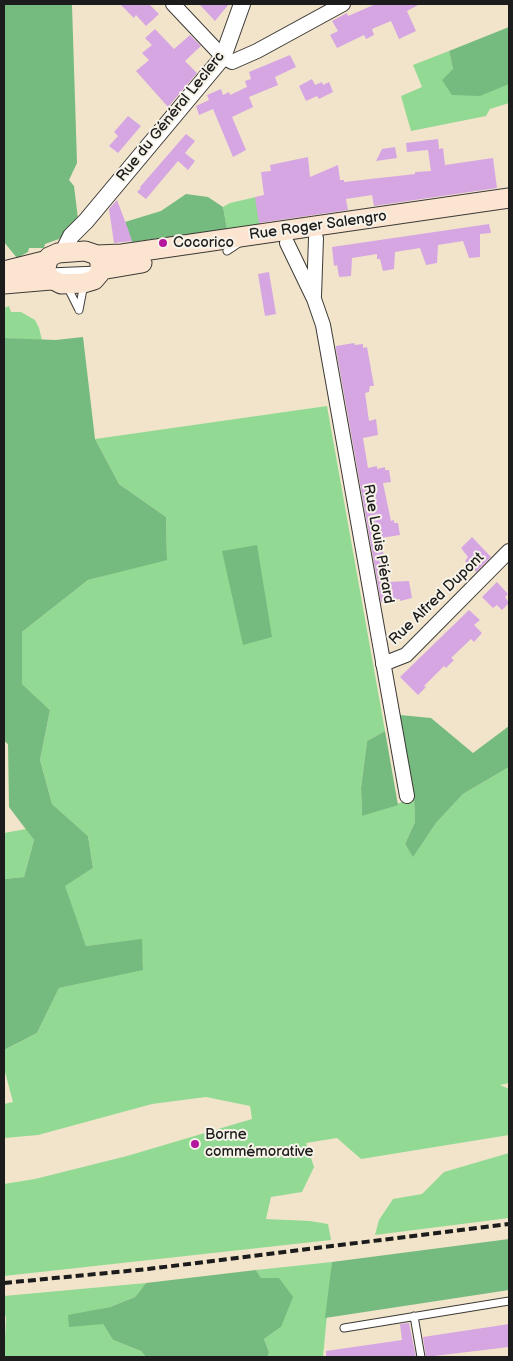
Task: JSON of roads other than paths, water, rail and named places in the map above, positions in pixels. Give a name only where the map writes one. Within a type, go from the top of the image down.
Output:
[{"type":"main road","name":"Rue Roger Salengro","points":[[94,259],[509,198]]},
{"type":"main road","name":"Rue Roger Salengro","points":[[94,259],[227,251],[509,210]]},
{"type":"main road","points":[[5,282],[50,270],[94,259],[94,280],[84,283],[50,270]]},
{"type":"street","points":[[173,4],[223,57],[232,62],[243,59],[344,4]]},
{"type":"street","name":"Rue du Général Leclerc","points":[[50,270],[71,236],[86,222],[223,57],[242,4]]},
{"type":"street","points":[[86,222],[84,238],[94,259]]},
{"type":"street","name":"Rue Louis Piérard","points":[[314,299],[316,238]]},
{"type":"street","name":"Rue Louis Piérard","points":[[287,243],[314,299],[323,325],[407,796]]},
{"type":"street","name":"Rue Alfred Dupont","points":[[383,664],[406,655],[509,551]]},
{"type":"lane","points":[[227,251],[238,243],[509,204]]},
{"type":"lane","points":[[84,283],[79,310],[50,270],[94,259]]},
{"type":"lane","points":[[344,1328],[509,1301]]},
{"type":"lane","points":[[414,1316],[421,1357]]},
{"type":"railway","points":[[4,1283],[148,1269],[509,1224]]},
{"type":"place","name":"Cocorico","points":[[163,243]]},
{"type":"place","name":"Borne commémorative","points":[[195,1144]]}]
